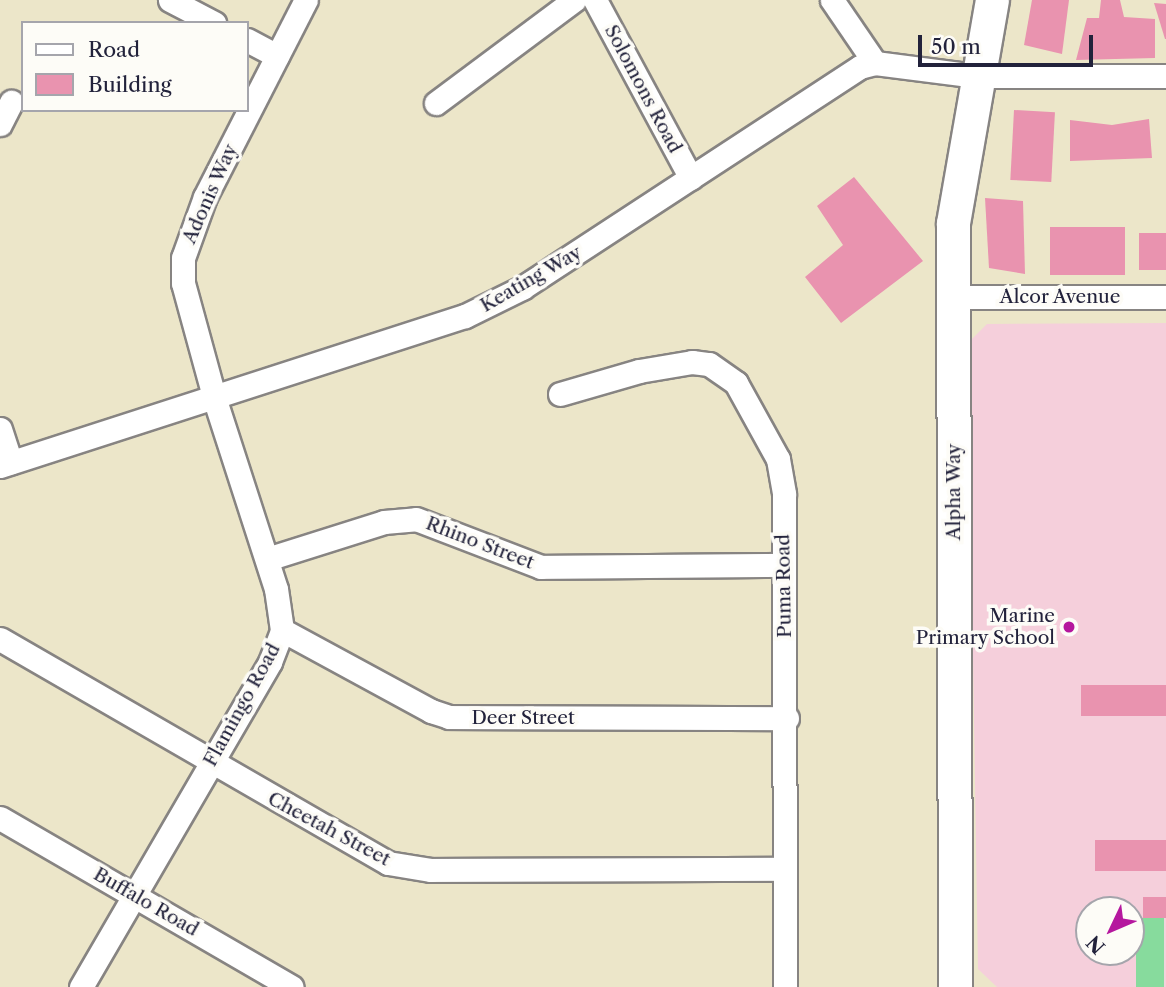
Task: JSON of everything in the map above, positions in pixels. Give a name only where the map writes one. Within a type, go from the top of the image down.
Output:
[{"type":"street","points":[[170,0],[210,21]]},
{"type":"street","name":"Adonis Way","points":[[215,400],[183,283],[183,258],[205,197],[306,0]]},
{"type":"street","points":[[436,103],[574,0]]},
{"type":"street","name":"Solomons Road","points":[[595,0],[691,178]]},
{"type":"street","points":[[832,0],[876,63]]},
{"type":"street","name":"Alpha Way","points":[[954,987],[953,223],[992,0]]},
{"type":"street","points":[[248,41],[277,56]]},
{"type":"street","name":"Keating Way","points":[[6,464],[215,400],[465,316],[522,288],[839,78],[876,63],[977,76],[1166,76]]},
{"type":"street","points":[[0,124],[11,102]]},
{"type":"street","name":"Alcor Avenue","points":[[953,297],[1166,297]]},
{"type":"street","name":"Puma Road","points":[[559,394],[639,371],[692,362],[724,372],[745,397],[778,459],[784,494],[787,718],[785,987]]},
{"type":"street","name":"Flamingo Road","points":[[81,987],[270,662],[282,629],[267,559],[215,400]]},
{"type":"street","points":[[0,429],[6,464]]},
{"type":"street","name":"Rhino Street","points":[[267,559],[384,522],[416,519],[541,567],[783,565]]},
{"type":"street","name":"Deer Street","points":[[282,629],[431,711],[449,717],[787,718]]},
{"type":"street","name":"Cheetah Street","points":[[0,639],[211,764],[388,863],[410,869],[784,869]]},
{"type":"street","name":"Buffalo Road","points":[[0,818],[291,987]]},
{"type":"shaded area","name":"Marine Primary School","points":[[1166,323],[1166,987],[997,987],[978,969],[968,343],[987,324]]},
{"type":"green space","points":[[1145,918],[1164,918],[1164,987],[1136,987],[1136,966],[1145,966]]},
{"type":"building","points":[[1032,0],[1069,0],[1062,54],[1024,45]]},
{"type":"building","points":[[1101,0],[1120,0],[1124,17],[1155,19],[1155,58],[1076,60],[1087,18],[1099,18]]},
{"type":"building","points":[[1154,3],[1166,4],[1166,39],[1165,39]]},
{"type":"building","points":[[1014,110],[1055,112],[1051,182],[1010,180]]},
{"type":"building","points":[[1149,119],[1152,158],[1070,161],[1070,120],[1112,125]]},
{"type":"building","points":[[854,177],[923,261],[841,323],[805,277],[843,245],[817,206]]},
{"type":"building","points":[[985,198],[1023,201],[1025,274],[989,268]]},
{"type":"building","points":[[1050,227],[1125,227],[1125,275],[1050,275]]},
{"type":"building","points":[[1139,233],[1166,233],[1166,270],[1139,270]]},
{"type":"building","points":[[1081,685],[1166,685],[1166,716],[1081,716]]},
{"type":"building","points":[[1095,840],[1166,840],[1166,871],[1095,871]]},
{"type":"building","points":[[1145,897],[1166,897],[1166,918],[1145,918]]},
{"type":"place","name":"Marine Primary School","points":[[1069,627]]}]
